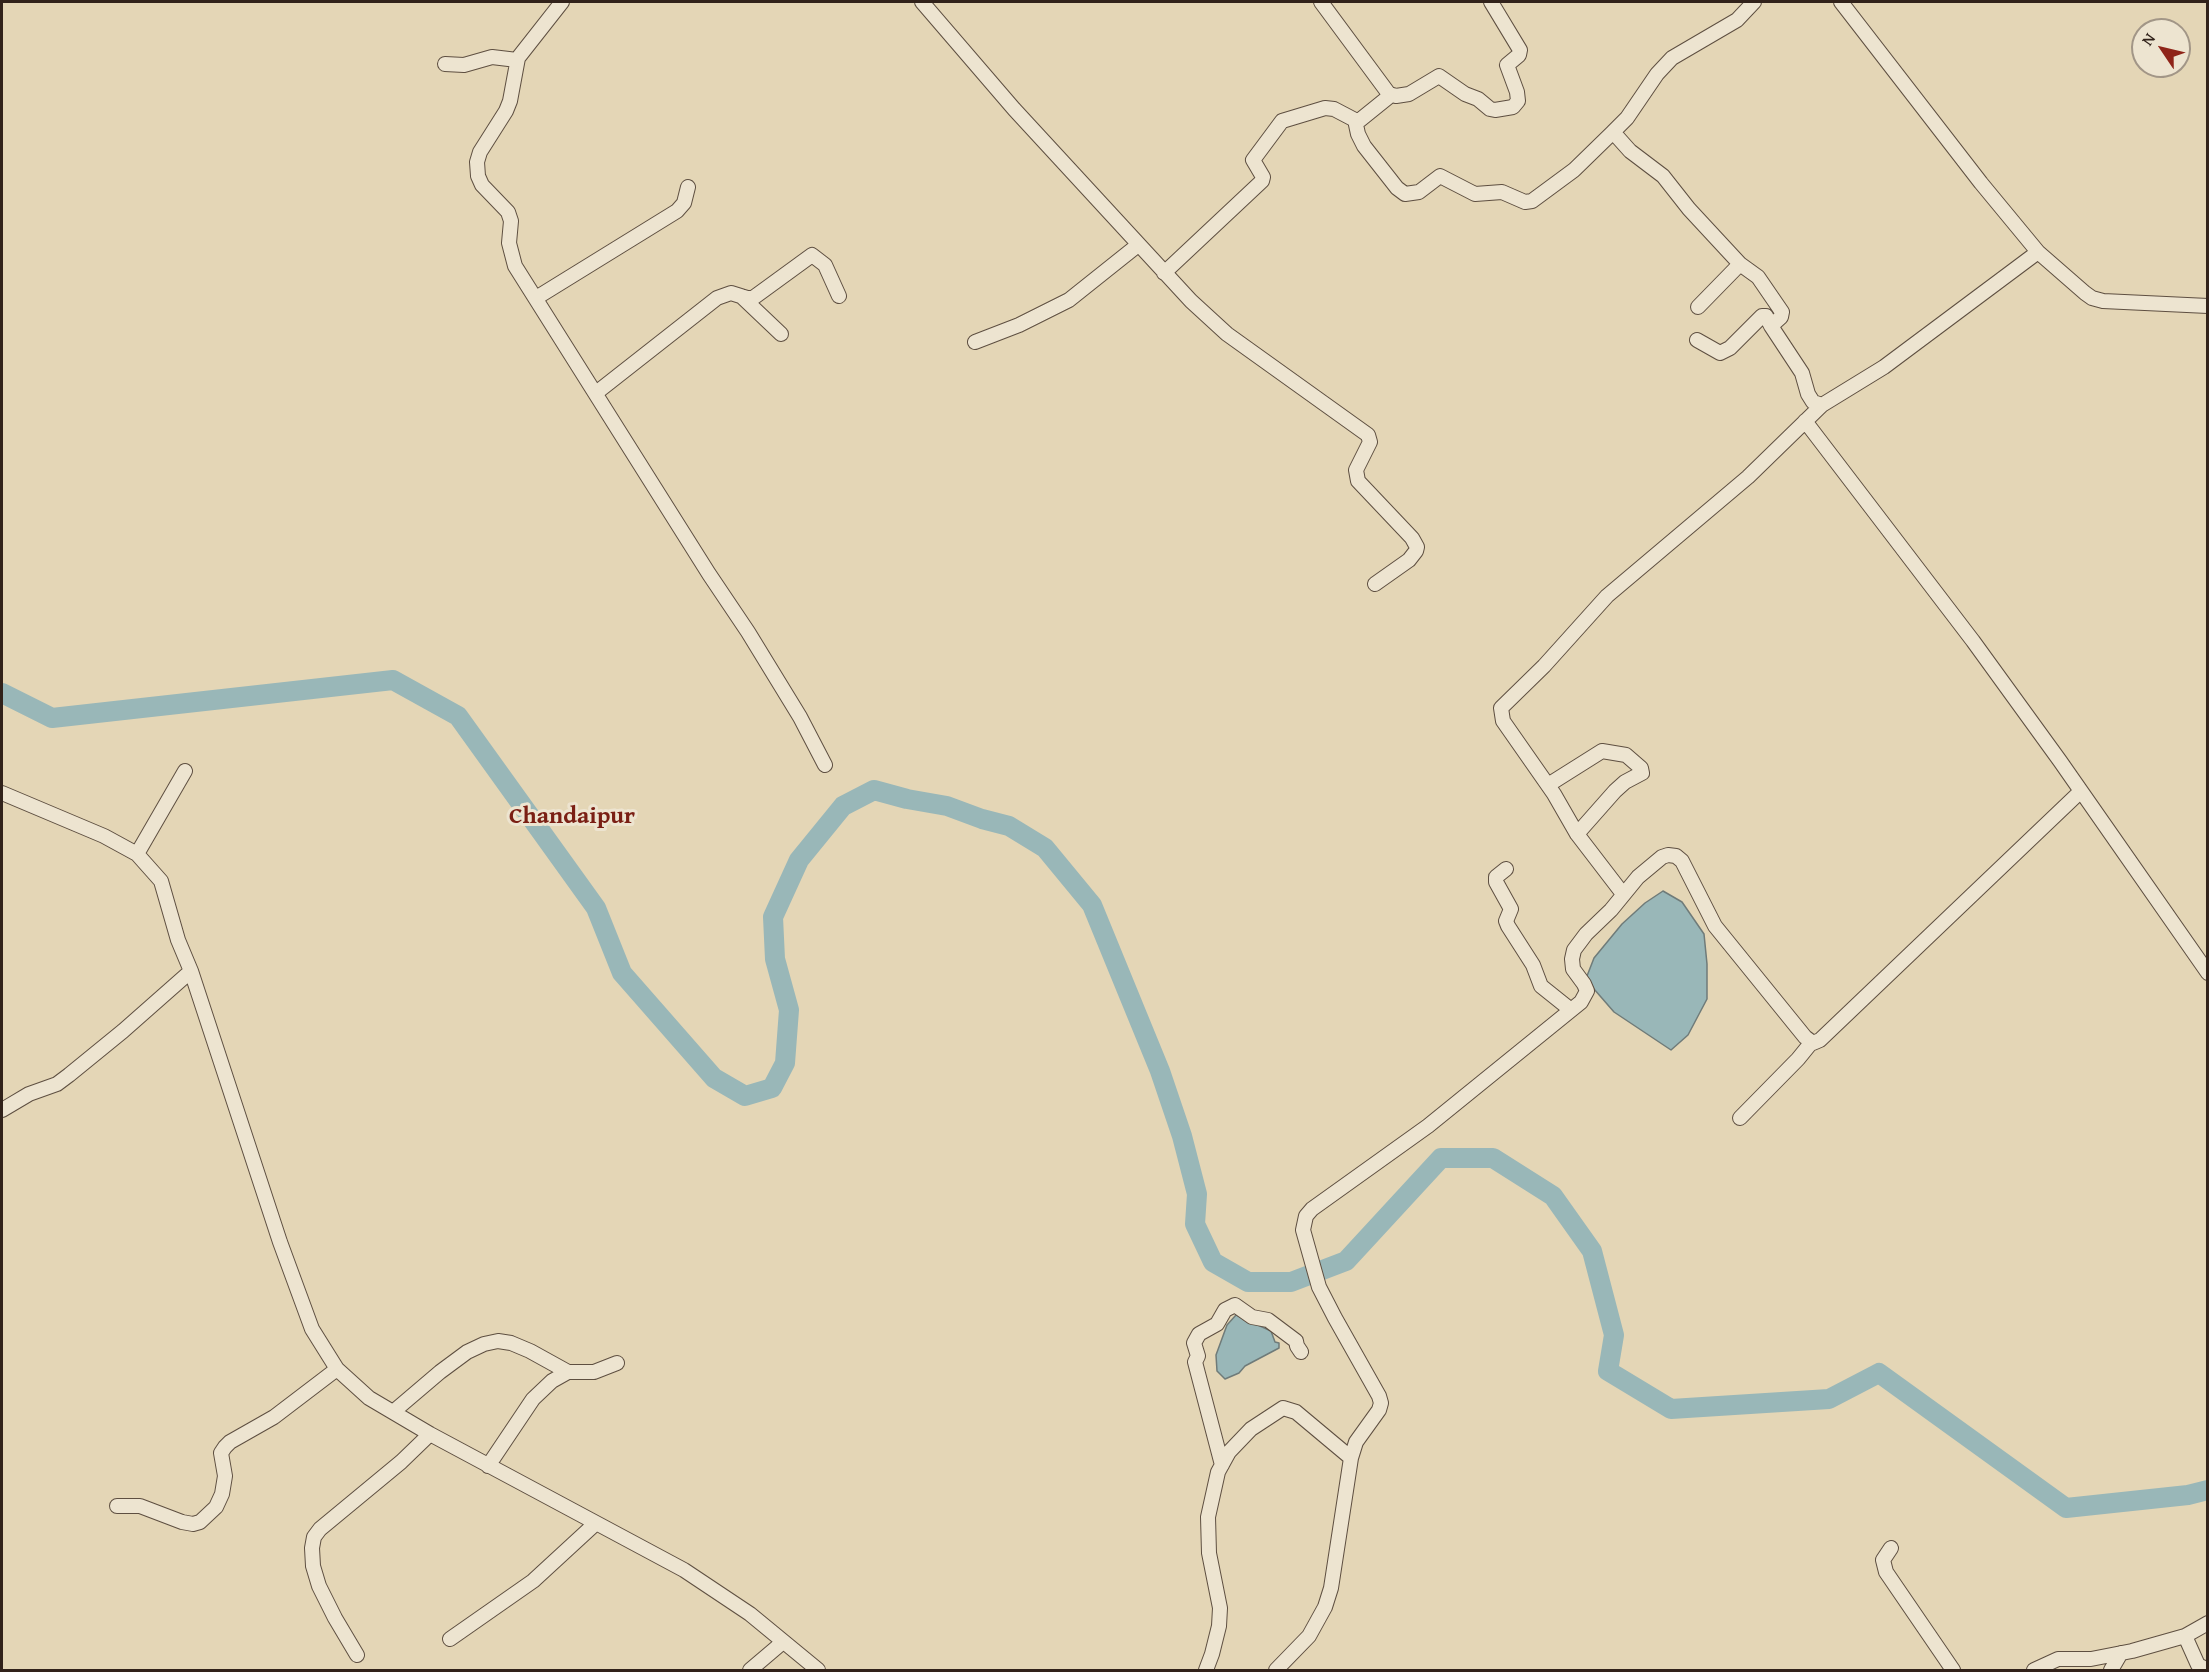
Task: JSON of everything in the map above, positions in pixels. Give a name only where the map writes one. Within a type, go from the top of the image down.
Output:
[{"type":"street","points":[[562,2],[517,60],[510,101],[480,152],[476,169],[482,185],[508,212],[511,221],[510,253],[515,266],[748,632],[800,717],[825,765]]},
{"type":"street","points":[[922,2],[1014,109],[1164,273],[1227,334],[1368,435],[1370,442],[1356,470],[1358,481],[1413,538],[1417,547],[1409,560],[1375,584]]},
{"type":"street","points":[[1321,2],[1384,90],[1392,95]]},
{"type":"street","points":[[1164,273],[1262,181],[1263,177],[1253,160],[1282,121],[1325,108],[1334,109],[1355,120],[1363,118],[1392,95],[1409,94],[1439,76],[1492,110],[1515,106],[1518,101],[1517,92],[1507,65],[1519,55],[1520,50],[1491,2]]},
{"type":"street","points":[[1355,120],[1364,146],[1397,188],[1405,194],[1419,192],[1440,176],[1475,194],[1502,192],[1525,202],[1532,201],[1574,170],[1614,132],[1627,118],[1657,74],[1672,58],[1737,20],[1755,2]]},
{"type":"street","points":[[1841,2],[1968,167],[2038,252],[2092,298],[2137,304],[2208,306]]},
{"type":"street","points":[[445,64],[464,65],[492,57],[517,60]]},
{"type":"street","points":[[1614,132],[1630,151],[1663,176],[1689,209],[1740,264],[1758,277],[1782,312],[1781,317],[1771,326]]},
{"type":"street","points":[[536,298],[677,211],[684,203],[688,187]]},
{"type":"street","points":[[975,342],[1019,325],[1069,300],[1138,245]]},
{"type":"street","points":[[1623,894],[1577,834],[1548,785],[1503,721],[1501,714],[1505,703],[1544,666],[1607,596],[1748,477],[1822,405],[1884,367],[2038,252]]},
{"type":"street","points":[[596,393],[717,298],[731,293],[753,298],[814,255],[825,265],[839,296]]},
{"type":"street","points":[[1698,307],[1740,264]]},
{"type":"street","points":[[741,296],[781,334]]},
{"type":"street","points":[[1697,340],[1720,353],[1730,348],[1762,316],[1766,316],[1802,373],[1813,402],[1822,405]]},
{"type":"street","points":[[1805,421],[1973,641],[2208,973]]},
{"type":"street","points":[[1548,785],[1602,751],[1626,755],[1641,768],[1642,773],[1625,782],[1577,834]]},
{"type":"street","points":[[137,854],[185,771]]},
{"type":"street","points":[[1740,1118],[1811,1043],[1820,1040],[2081,791]]},
{"type":"street","points":[[2,793],[104,836],[137,854],[161,881],[178,940],[191,971],[280,1242],[312,1329],[337,1369],[369,1398],[430,1434],[684,1570],[742,1609],[818,1671]]},
{"type":"street","points":[[1276,1671],[1309,1635],[1325,1607],[1331,1588],[1351,1458],[1356,1442],[1379,1410],[1381,1403],[1319,1287],[1303,1230],[1306,1216],[1312,1209],[1428,1126],[1584,998],[1587,992],[1584,984],[1573,969],[1572,959],[1575,950],[1586,934],[1611,910],[1648,866],[1662,857],[1676,856],[1682,861],[1715,926],[1811,1043]]},
{"type":"street","points":[[1506,869],[1496,877],[1496,882],[1511,909],[1506,921],[1508,926],[1533,965],[1541,986],[1572,1010]]},
{"type":"street","points":[[2,1110],[14,1101],[57,1084],[123,1032],[191,971]]},
{"type":"street","points":[[1222,1465],[1195,1362],[1198,1356],[1194,1343],[1199,1334],[1217,1324],[1225,1310],[1235,1305],[1252,1317],[1268,1320],[1296,1341],[1300,1352]]},
{"type":"street","points":[[393,1412],[440,1372],[467,1352],[484,1344],[498,1341],[511,1342],[568,1372],[594,1372],[617,1363]]},
{"type":"street","points":[[117,1506],[140,1506],[182,1522],[193,1524],[200,1522],[216,1507],[222,1494],[225,1476],[221,1453],[225,1447],[274,1417],[337,1369]]},
{"type":"street","points":[[488,1466],[533,1399],[552,1381],[568,1372]]},
{"type":"street","points":[[1206,1671],[1219,1626],[1220,1608],[1207,1537],[1208,1517],[1218,1472],[1228,1452],[1245,1434],[1283,1408],[1296,1412],[1351,1458]]},
{"type":"street","points":[[357,1655],[319,1586],[313,1566],[314,1537],[320,1529],[430,1434]]},
{"type":"street","points":[[450,1639],[532,1581],[596,1523]]},
{"type":"street","points":[[1891,1548],[1883,1560],[1886,1572],[1953,1671]]},
{"type":"street","points":[[2034,1671],[2058,1659],[2091,1659],[2185,1636],[2208,1623]]},
{"type":"street","points":[[2185,1636],[2198,1665],[2208,1670]]},
{"type":"street","points":[[750,1671],[783,1642]]},
{"type":"street","points":[[2111,1671],[2121,1653]]},
{"type":"water","points":[[1663,891],[1682,902],[1704,934],[1707,964],[1707,999],[1688,1035],[1671,1050],[1614,1012],[1594,989],[1587,976],[1594,958],[1622,924],[1645,903]]},
{"type":"water","points":[[1236,1315],[1271,1331],[1275,1342],[1279,1343],[1279,1348],[1225,1379],[1217,1371],[1216,1355],[1227,1325]]},
{"type":"waterway","points":[[2,693],[52,718],[393,680],[458,716],[596,908],[622,973],[714,1078],[745,1096],[772,1088],[785,1063],[789,1010],[775,959],[773,917],[799,860],[843,806],[874,790],[947,806],[1009,826],[1045,848],[1092,905],[1160,1071],[1182,1136],[1197,1194],[1195,1224],[1213,1262],[1248,1282],[1291,1282],[1346,1261],[1441,1158],[1493,1158],[1553,1196],[1592,1251],[1614,1335],[1608,1371],[1671,1409],[1829,1399],[1879,1373],[2066,1508],[2188,1495],[2208,1490]]},
{"type":"district","name":"Chandaipur","points":[[572,817]]}]
